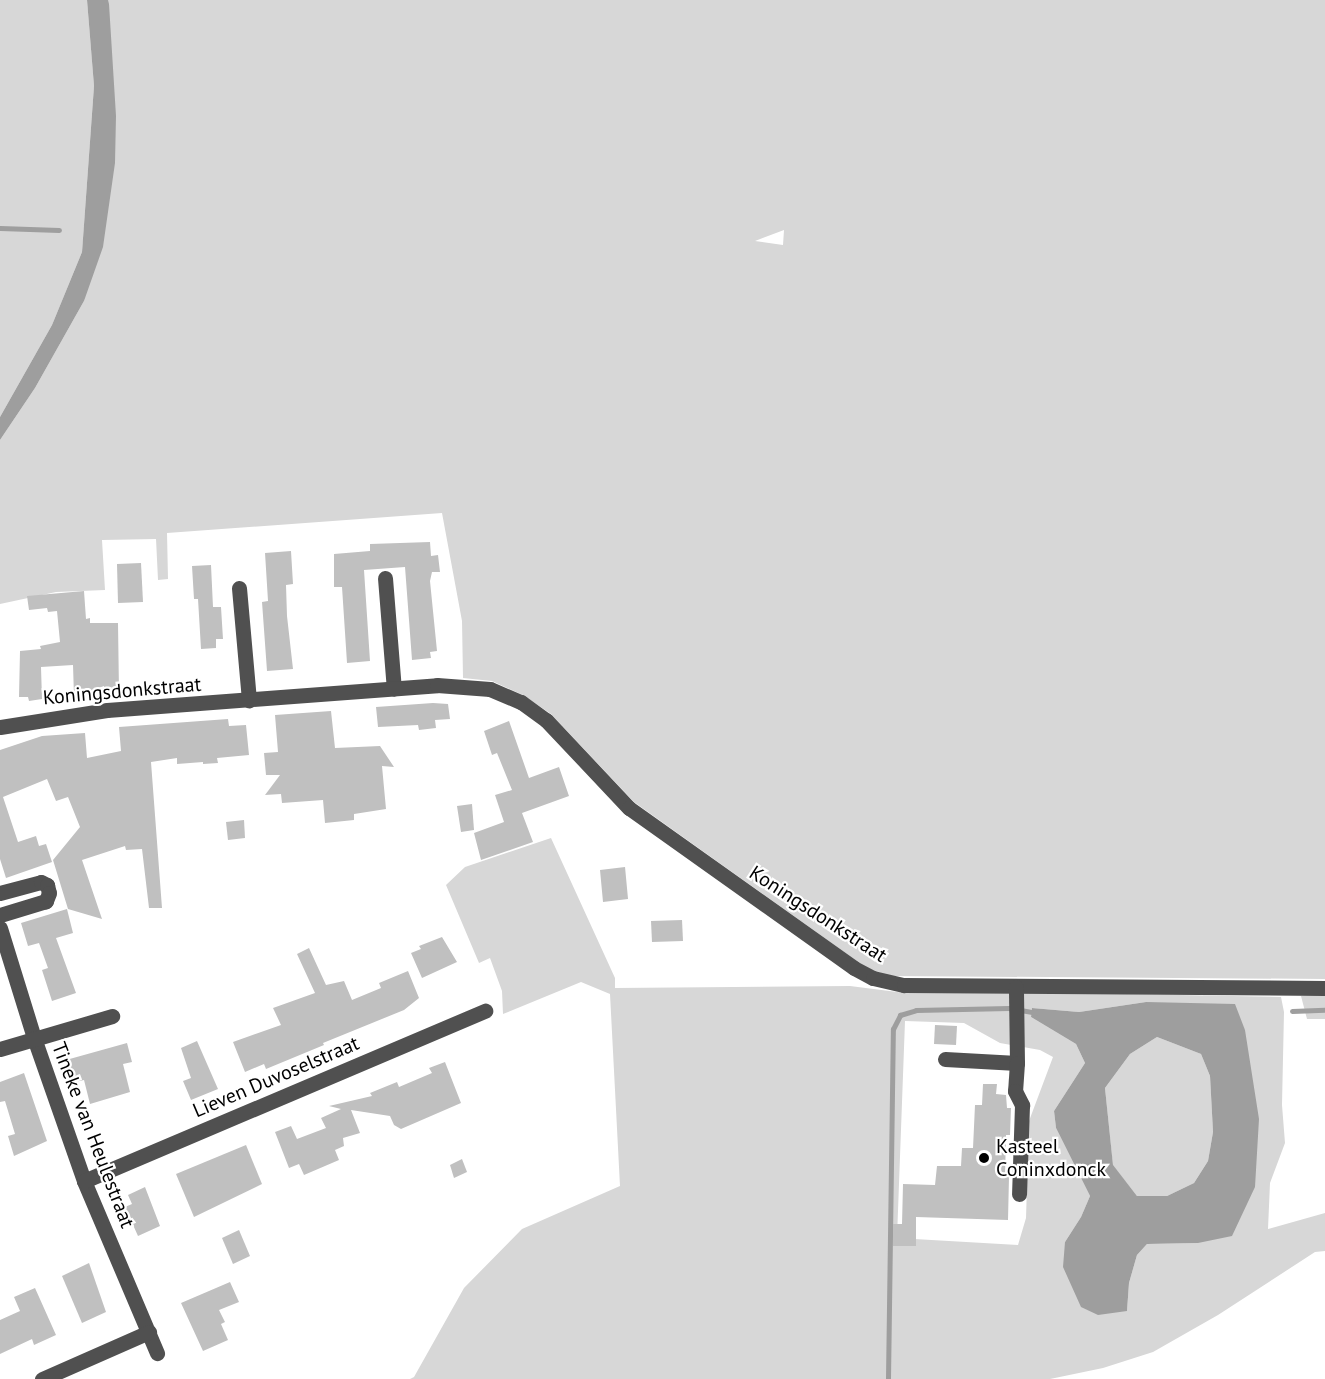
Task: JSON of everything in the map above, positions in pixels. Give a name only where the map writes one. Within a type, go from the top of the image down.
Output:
[{"type":"street","points":[[385,578],[394,689]]},
{"type":"street","points":[[239,588],[249,701]]},
{"type":"street","name":"Koningsdonkstraat","points":[[0,727],[53,716],[107,710],[436,686],[490,689],[520,702],[546,720],[629,808],[854,968],[873,978],[904,985],[1017,1002],[1325,988]]},
{"type":"street","points":[[0,893],[41,882],[47,885],[49,893],[46,901],[0,915]]},
{"type":"street","name":"Tineke van Heulestraat","points":[[0,928],[34,1038],[84,1181],[157,1353]]},
{"type":"street","points":[[1017,1002],[1015,1091],[1022,1105],[1018,1194]]},
{"type":"street","name":"Lieven Duvoselstraat","points":[[84,1181],[485,1011]]},
{"type":"street","points":[[0,1049],[112,1016]]},
{"type":"street","points":[[945,1059],[1017,1063]]},
{"type":"street","points":[[42,1379],[149,1332]]},
{"type":"shaded area","points":[[0,0],[87,0],[94,86],[82,252],[52,325],[0,417]]},
{"type":"shaded area","points":[[87,0],[108,0],[109,4],[116,116],[115,163],[103,247],[84,301],[35,388],[0,440],[0,417],[52,325],[82,252],[94,86]]},
{"type":"shaded area","points":[[108,0],[1325,0],[1325,979],[890,976],[868,969],[634,802],[551,714],[523,695],[492,681],[463,678],[462,621],[442,513],[167,533],[168,579],[158,580],[156,539],[102,540],[105,590],[56,592],[0,604],[0,440],[35,388],[84,301],[111,65]],"holes":[[[784,230],[783,245],[755,241]]]},
{"type":"shaded area","points":[[551,838],[615,978],[615,988],[850,986],[905,993],[1018,992],[1281,997],[1284,1012],[1282,1105],[1285,1143],[1270,1183],[1268,1229],[1325,1213],[1325,1251],[1315,1252],[1218,1315],[1153,1352],[1103,1368],[1050,1379],[410,1379],[414,1377],[464,1288],[522,1229],[620,1186],[610,994],[581,982],[503,1014],[502,991],[490,958],[479,963],[446,885],[465,867]],"holes":[[[1146,1002],[1245,1030],[1198,1243],[1147,1244],[1137,1255],[1129,1283],[1127,1311],[1065,1242],[1081,1217],[1090,1196],[1056,1128],[1054,1111],[1085,1063],[1076,1044],[1031,1017],[1032,1008],[1079,1012]],[[905,1021],[964,1023],[1000,1043],[1040,1050],[1053,1057],[1029,1121],[1026,1218],[1018,1245],[897,1238]]]},
{"type":"shaded area","points":[[1325,995],[1325,1019],[1307,1019],[1301,996]]},
{"type":"shaded area","points":[[1146,1002],[1235,1004],[1245,1030],[1259,1119],[1255,1187],[1232,1236],[1198,1243],[1147,1244],[1137,1255],[1129,1283],[1127,1311],[1098,1315],[1081,1307],[1063,1267],[1065,1242],[1081,1217],[1090,1196],[1056,1128],[1054,1111],[1085,1063],[1076,1044],[1031,1017],[1032,1008],[1079,1012]],"holes":[[[1157,1037],[1201,1054],[1210,1076],[1213,1132],[1208,1161],[1194,1183],[1167,1196],[1137,1196],[1113,1165],[1105,1088],[1130,1054]]]},
{"type":"shaded area","points":[[1157,1037],[1201,1054],[1210,1076],[1213,1132],[1208,1161],[1194,1183],[1167,1196],[1137,1196],[1113,1166],[1105,1088],[1130,1054]]},
{"type":"building","points":[[430,542],[431,556],[438,555],[440,572],[432,572],[430,581],[437,651],[430,652],[431,658],[412,660],[405,567],[364,570],[370,661],[347,663],[342,587],[334,587],[334,554],[370,551],[370,544]]},
{"type":"building","points":[[291,551],[293,584],[286,585],[293,669],[267,671],[262,602],[268,601],[265,553]]},
{"type":"building","points":[[141,563],[143,602],[118,603],[117,564]]},
{"type":"building","points":[[211,565],[213,607],[221,607],[223,639],[216,639],[216,648],[201,649],[198,599],[194,599],[192,566]]},
{"type":"building","points":[[84,591],[86,619],[90,618],[90,623],[118,623],[119,692],[105,693],[104,686],[74,697],[73,665],[41,667],[42,699],[29,701],[28,697],[19,697],[20,651],[41,649],[40,646],[60,642],[57,611],[48,612],[47,608],[29,610],[27,596]]},
{"type":"building","points":[[448,704],[450,719],[435,720],[436,728],[419,730],[418,725],[378,727],[376,707]]},
{"type":"building","points":[[331,711],[335,748],[380,746],[394,767],[382,766],[386,809],[354,814],[354,820],[325,823],[323,800],[282,803],[281,794],[265,795],[280,775],[266,775],[264,753],[278,752],[275,715]]},
{"type":"building","points":[[228,719],[229,726],[246,725],[249,755],[217,758],[218,763],[177,764],[177,758],[151,762],[162,908],[149,908],[142,849],[126,850],[125,846],[82,860],[102,919],[68,909],[53,860],[80,827],[68,797],[56,801],[47,779],[3,797],[18,842],[36,836],[39,846],[46,844],[52,862],[6,878],[0,859],[0,750],[42,736],[85,733],[87,758],[121,751],[119,727]]},
{"type":"building","points":[[509,721],[529,778],[559,767],[569,796],[522,813],[533,842],[481,860],[474,833],[504,822],[495,795],[512,790],[497,753],[492,755],[484,731]]},
{"type":"building","points":[[472,804],[474,830],[461,832],[457,806]]},
{"type":"building","points":[[244,820],[245,838],[228,840],[226,822]]},
{"type":"building","points":[[625,867],[628,899],[603,902],[600,870]]},
{"type":"building","points":[[67,909],[73,933],[56,938],[76,993],[52,1001],[42,970],[48,968],[39,943],[28,946],[21,923]]},
{"type":"building","points":[[682,920],[683,941],[652,942],[651,921]]},
{"type":"building","points":[[442,937],[457,962],[422,978],[411,953],[421,949],[419,946]]},
{"type":"building","points":[[309,948],[326,985],[344,981],[352,1000],[381,988],[379,983],[408,971],[419,998],[404,1010],[323,1043],[324,1045],[266,1069],[264,1064],[245,1072],[233,1042],[281,1025],[273,1008],[315,993],[297,954]]},
{"type":"building","points":[[935,1025],[957,1026],[956,1045],[934,1044]]},
{"type":"building","points":[[197,1041],[218,1089],[191,1100],[183,1081],[191,1078],[181,1048]]},
{"type":"building","points":[[127,1043],[132,1062],[123,1064],[130,1092],[90,1104],[84,1080],[75,1082],[74,1078],[71,1079],[66,1060]]},
{"type":"building","points":[[445,1062],[461,1103],[401,1129],[394,1125],[390,1116],[351,1110],[360,1133],[343,1138],[344,1146],[335,1150],[339,1160],[304,1175],[299,1164],[289,1168],[275,1132],[291,1126],[297,1139],[326,1128],[321,1118],[341,1109],[329,1106],[372,1096],[370,1093],[397,1082],[399,1087],[432,1073],[429,1068]]},
{"type":"building","points":[[24,1073],[47,1141],[14,1156],[8,1136],[15,1134],[5,1101],[0,1102],[0,1082]]},
{"type":"building","name":"Kasteel Coninxdonck","points":[[983,1084],[997,1084],[996,1094],[1006,1095],[1007,1108],[1011,1108],[1010,1135],[1006,1135],[1005,1177],[1009,1177],[1008,1220],[916,1217],[916,1246],[893,1246],[893,1224],[902,1224],[903,1184],[935,1185],[937,1166],[961,1166],[962,1148],[973,1148],[975,1105],[982,1105]]},
{"type":"building","points":[[246,1145],[262,1184],[194,1217],[176,1174]]},
{"type":"building","points":[[462,1159],[467,1172],[454,1178],[450,1165]]},
{"type":"building","points":[[145,1187],[160,1226],[138,1236],[125,1207],[132,1204],[128,1195]]},
{"type":"building","points":[[239,1230],[250,1256],[233,1264],[222,1238]]},
{"type":"building","points":[[89,1263],[106,1312],[82,1323],[62,1276]]},
{"type":"building","points":[[230,1282],[239,1302],[219,1310],[225,1322],[221,1324],[228,1340],[203,1351],[181,1303]]},
{"type":"building","points":[[35,1288],[56,1335],[34,1345],[32,1339],[0,1354],[0,1320],[20,1311],[14,1297]]},
{"type":"waterway","points":[[0,228],[59,230]]},
{"type":"waterway","points":[[888,1379],[893,1029],[900,1015],[916,1010],[1009,1008],[1037,1013]]},
{"type":"waterway","points":[[1292,1011],[1325,1010]]},
{"type":"place","name":"Kasteel Coninxdonck","points":[[984,1158]]}]
